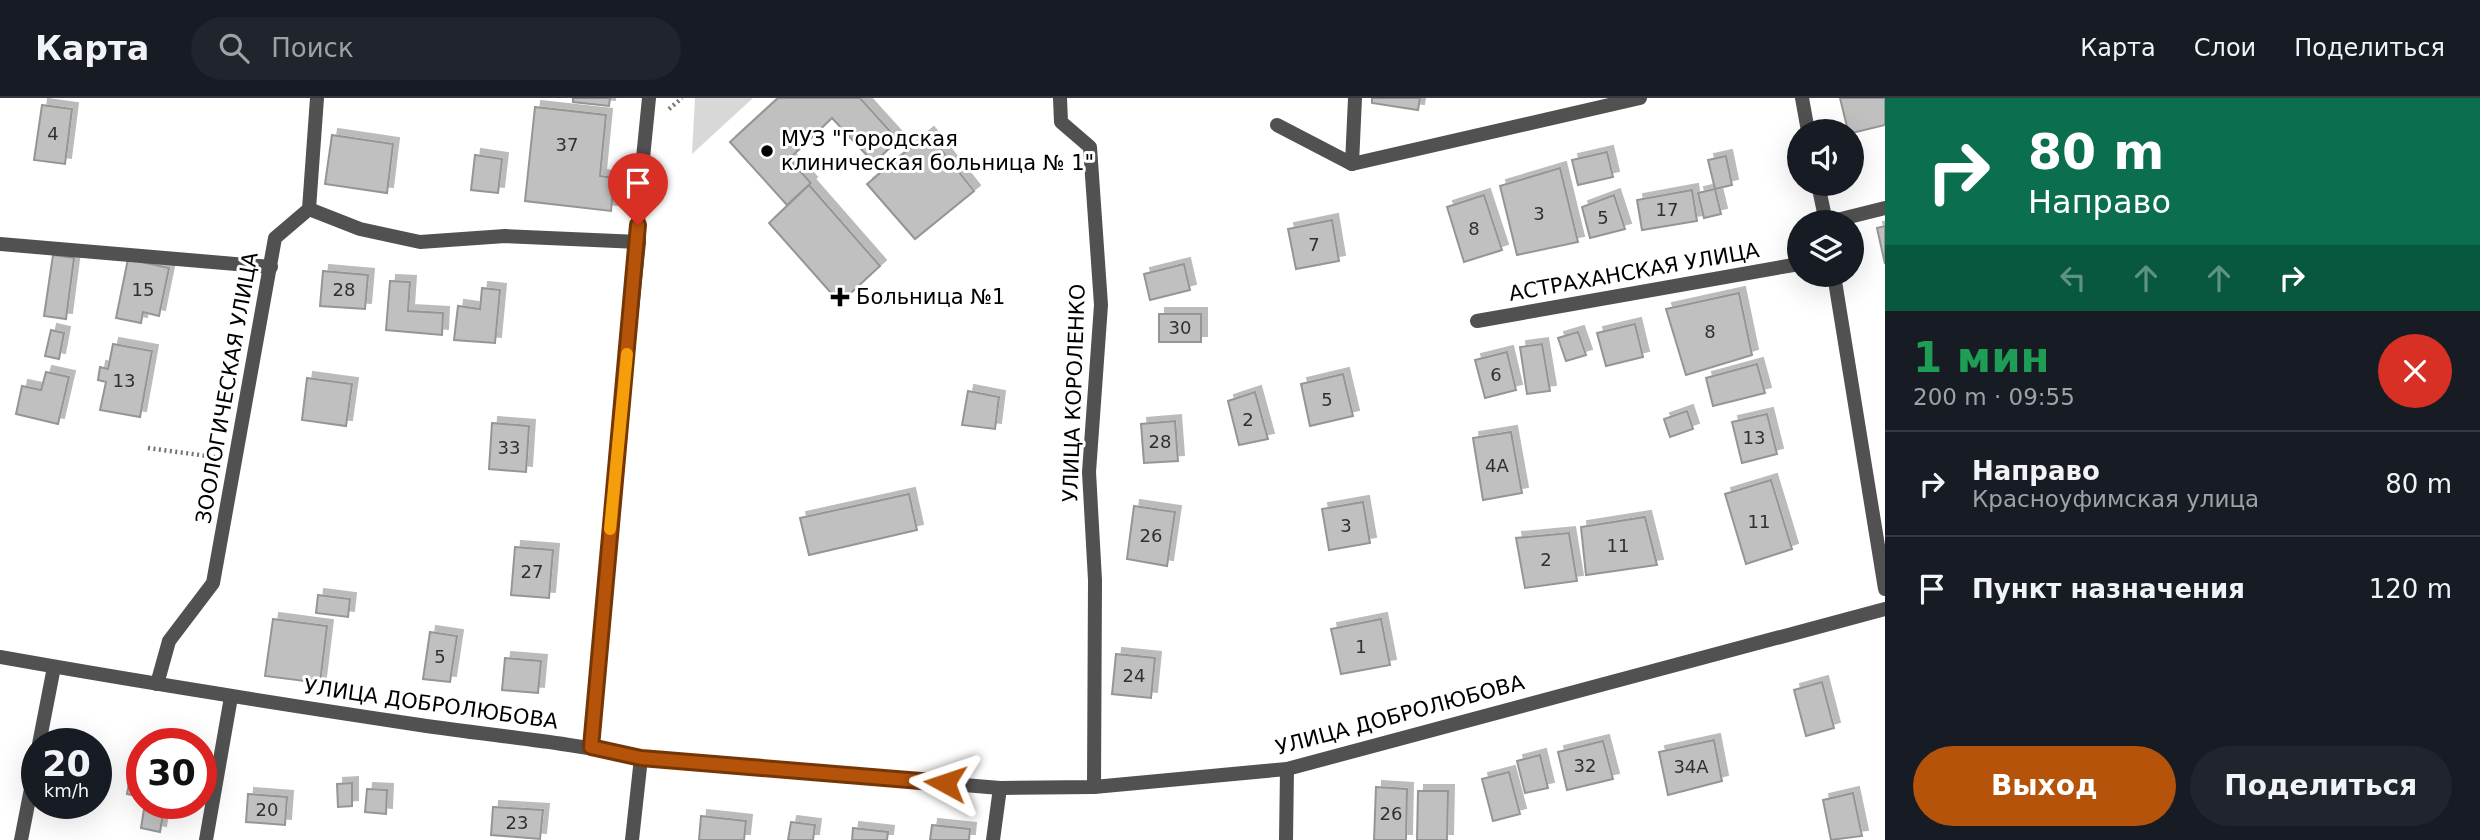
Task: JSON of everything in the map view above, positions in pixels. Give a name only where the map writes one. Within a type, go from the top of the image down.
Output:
[{"type":"street","points":[[317,98],[309,209],[360,229],[420,243],[505,236],[639,242]]},
{"type":"street","points":[[591,747],[613,491],[639,242],[638,208],[649,98]]},
{"type":"street","name":"УЛИЦА КОРОЛЕНКО","points":[[1060,98],[1061,122],[1090,147],[1101,305],[1089,472],[1095,580],[1094,787]]},
{"type":"street","points":[[1352,164],[1355,98]]},
{"type":"street","points":[[1277,125],[1352,164],[1640,98]]},
{"type":"street","points":[[1802,98],[1806,119]]},
{"type":"street","points":[[1864,213],[1885,208]]},
{"type":"street","name":"ЗООЛОГИЧЕСКАЯ УЛИЦА","points":[[157,684],[169,641],[213,583],[275,238],[309,209]]},
{"type":"street","points":[[0,244],[271,267]]},
{"type":"street","name":"АСТРАХАНСКАЯ УЛИЦА","points":[[1477,321],[1787,266]]},
{"type":"street","points":[[1836,287],[1885,589]]},
{"type":"street","name":"УЛИЦА ДОБРОЛЮБОВА","points":[[0,657],[231,697],[488,735],[591,747],[641,758],[1000,788],[1094,787],[1287,769],[1885,609]]},
{"type":"street","points":[[42,728],[54,667]]},
{"type":"street","points":[[206,840],[231,697]]},
{"type":"street","points":[[632,840],[641,758]]},
{"type":"street","points":[[1286,840],[1287,769]]},
{"type":"street","points":[[993,840],[1000,788]]},
{"type":"street","points":[[21,840],[25,819]]},
{"type":"path","points":[[148,448],[237,459]]},
{"type":"shaded area","points":[[695,98],[753,98],[692,154]]},
{"type":"building","points":[[573,98],[610,98],[609,106],[573,102]]},
{"type":"building","name":"МУЗ \"Городская клиническая больница № 1\"","points":[[778,98],[860,98],[898,140],[874,163],[832,118],[789,159],[811,183],[787,205],[730,142]]},
{"type":"building","points":[[1372,98],[1420,98],[1418,110],[1372,103]]},
{"type":"building","points":[[1840,98],[1885,98],[1885,125],[1864,130],[1864,119],[1845,119]]},
{"type":"building","points":[[42,105],[72,109],[65,164],[34,160]]},
{"type":"building","points":[[535,107],[606,115],[600,176],[614,178],[611,211],[525,201]]},
{"type":"building","points":[[928,133],[974,191],[915,239],[867,184]]},
{"type":"building","points":[[332,135],[393,144],[387,193],[325,184]]},
{"type":"building","points":[[1607,152],[1613,177],[1578,185],[1572,160]]},
{"type":"building","points":[[475,155],[502,159],[498,193],[471,190]]},
{"type":"building","points":[[1726,156],[1732,185],[1715,189],[1708,160]]},
{"type":"building","points":[[1560,168],[1578,242],[1517,255],[1500,186]]},
{"type":"building","points":[[809,185],[880,266],[840,303],[769,223]]},
{"type":"building","points":[[1715,189],[1721,214],[1704,218],[1698,193]]},
{"type":"building","points":[[1692,190],[1697,221],[1642,230],[1637,200]]},
{"type":"building","points":[[1484,195],[1502,250],[1464,262],[1447,207]]},
{"type":"building","points":[[1614,195],[1625,229],[1590,238],[1582,207]]},
{"type":"building","points":[[1332,220],[1339,261],[1296,269],[1288,229]]},
{"type":"building","points":[[1885,226],[1885,264],[1877,228]]},
{"type":"building","points":[[53,255],[74,258],[66,319],[44,316]]},
{"type":"building","points":[[128,259],[169,268],[159,316],[143,312],[141,323],[116,318]]},
{"type":"building","points":[[1184,264],[1190,290],[1150,300],[1144,274]]},
{"type":"building","points":[[323,271],[368,275],[365,309],[320,306]]},
{"type":"building","points":[[390,281],[410,282],[408,311],[443,313],[442,335],[386,330]]},
{"type":"building","points":[[482,288],[500,290],[495,343],[454,340],[458,306],[480,309]]},
{"type":"building","points":[[1739,293],[1752,355],[1686,375],[1666,309]]},
{"type":"building","points":[[1159,314],[1201,314],[1201,342],[1159,342]]},
{"type":"building","points":[[1635,324],[1643,357],[1606,366],[1597,333]]},
{"type":"building","points":[[51,330],[64,333],[59,359],[45,356]]},
{"type":"building","points":[[1578,332],[1586,355],[1566,361],[1558,338]]},
{"type":"building","points":[[113,344],[152,351],[140,417],[100,410],[106,382],[98,380],[100,367],[108,369]]},
{"type":"building","points":[[1542,344],[1550,391],[1527,394],[1520,347]]},
{"type":"building","points":[[1507,352],[1516,390],[1485,398],[1475,360]]},
{"type":"building","points":[[1757,364],[1765,393],[1713,406],[1706,378]]},
{"type":"building","points":[[46,372],[69,377],[58,424],[16,414],[22,386],[41,390]]},
{"type":"building","points":[[1343,374],[1353,416],[1310,426],[1301,384]]},
{"type":"building","points":[[307,378],[352,384],[346,426],[302,420]]},
{"type":"building","points":[[968,391],[999,397],[995,429],[962,425]]},
{"type":"building","points":[[1255,392],[1268,439],[1239,445],[1228,401]]},
{"type":"building","points":[[1687,411],[1693,429],[1670,437],[1664,419]]},
{"type":"building","points":[[1767,414],[1777,454],[1742,463],[1732,422]]},
{"type":"building","points":[[1175,421],[1178,461],[1144,463],[1141,424]]},
{"type":"building","points":[[492,423],[529,426],[526,472],[489,469]]},
{"type":"building","points":[[1511,432],[1522,493],[1483,500],[1473,438]]},
{"type":"building","points":[[1771,480],[1792,549],[1746,564],[1725,494]]},
{"type":"building","points":[[909,494],[917,530],[809,555],[800,518]]},
{"type":"building","points":[[1363,502],[1370,543],[1329,550],[1322,509]]},
{"type":"building","points":[[1134,506],[1175,512],[1167,566],[1127,559]]},
{"type":"building","points":[[1645,517],[1657,565],[1586,575],[1581,527]]},
{"type":"building","points":[[1569,533],[1577,581],[1525,588],[1516,538]]},
{"type":"building","points":[[515,547],[553,550],[549,598],[511,595]]},
{"type":"building","points":[[318,595],[350,599],[348,617],[316,613]]},
{"type":"building","points":[[273,619],[327,626],[320,683],[265,676]]},
{"type":"building","points":[[1381,619],[1390,665],[1341,674],[1331,629]]},
{"type":"building","points":[[430,632],[457,636],[450,682],[423,679]]},
{"type":"building","points":[[1116,654],[1155,658],[1151,698],[1112,694]]},
{"type":"building","points":[[505,658],[541,661],[538,693],[502,690]]},
{"type":"building","points":[[1822,682],[1834,728],[1806,736],[1794,690]]},
{"type":"building","points":[[1714,740],[1722,781],[1668,795],[1659,752]]},
{"type":"building","points":[[1603,741],[1613,779],[1567,790],[1558,752]]},
{"type":"building","points":[[1540,755],[1548,788],[1525,793],[1517,761]]},
{"type":"building","points":[[1509,772],[1520,814],[1493,821],[1482,779]]},
{"type":"building","points":[[352,783],[352,806],[338,807],[337,784]]},
{"type":"building","points":[[1376,787],[1407,789],[1406,840],[1374,840]]},
{"type":"building","points":[[367,789],[387,790],[386,814],[365,812]]},
{"type":"building","points":[[1418,791],[1448,791],[1447,840],[1417,840]]},
{"type":"building","points":[[1853,793],[1862,836],[1831,840],[1823,800]]},
{"type":"building","points":[[248,794],[287,797],[285,825],[246,822]]},
{"type":"building","points":[[493,807],[543,810],[540,839],[491,835]]},
{"type":"building","points":[[701,816],[746,821],[744,840],[699,840]]},
{"type":"building","points":[[142,819],[162,819],[160,832],[141,828]]},
{"type":"building","points":[[791,822],[815,825],[813,840],[788,840]]},
{"type":"building","points":[[932,825],[970,829],[969,840],[930,840]]},
{"type":"building","points":[[853,828],[888,832],[887,840],[852,840]]},
{"type":"slow traffic","points":[[610,529],[627,354]]},
{"type":"place","name":"МУЗ \"Городская клиническая больница № 1\"","points":[[767,151]]},
{"type":"place","name":"Больница №1","points":[[840,297]]},
{"type":"route","points":[[638,225],[639,242],[613,491],[591,747],[641,758],[945,783]]}]
